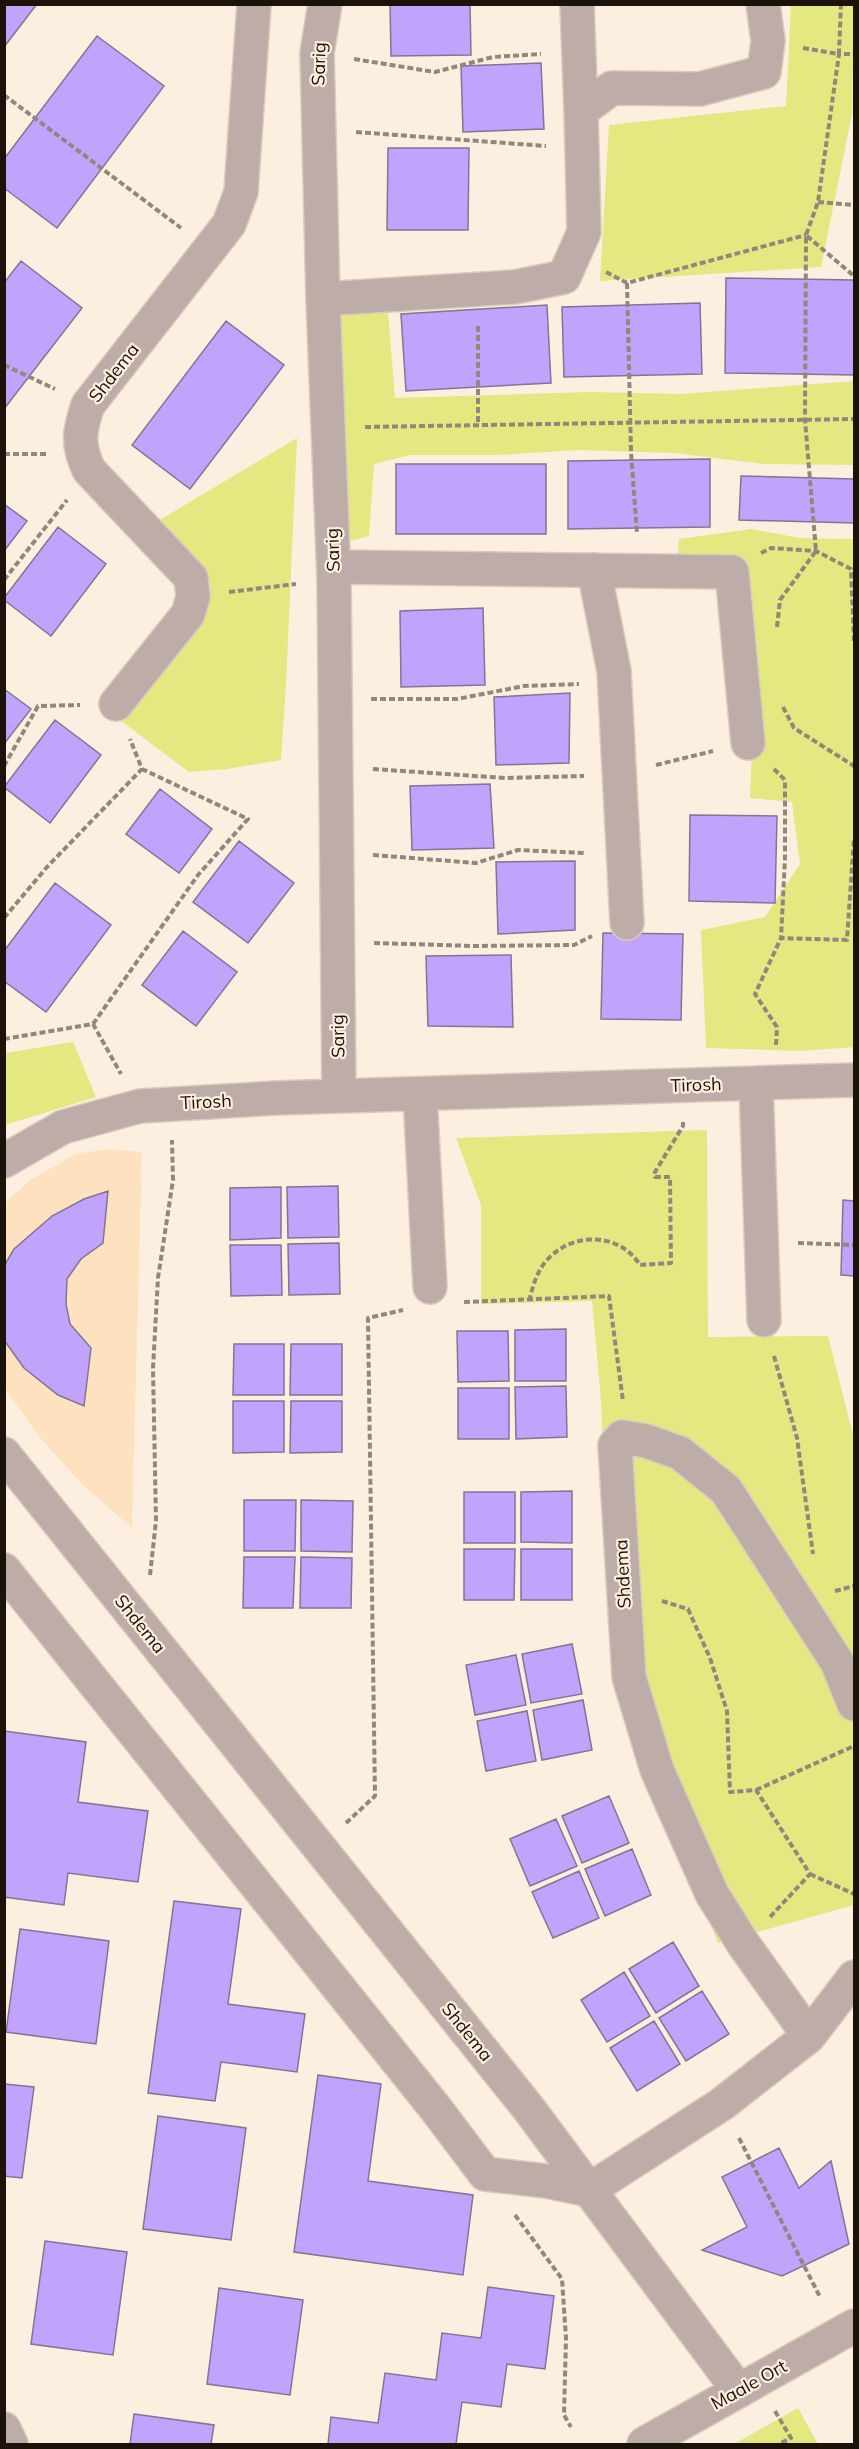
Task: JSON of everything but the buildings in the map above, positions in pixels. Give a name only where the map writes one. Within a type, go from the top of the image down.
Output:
[{"type":"street","name":"Shdema","points":[[193,597],[191,578],[89,470],[81,453],[80,428],[88,405],[229,224],[242,192],[254,4]]},
{"type":"street","name":"Sarig","points":[[325,4],[317,53],[323,299],[334,573],[339,1096]]},
{"type":"street","points":[[323,299],[515,287],[564,277],[584,232],[577,4]]},
{"type":"street","points":[[580,111],[612,88],[700,89],[764,72],[768,41],[763,4]]},
{"type":"street","points":[[594,570],[614,671],[627,923]]},
{"type":"street","points":[[334,573],[594,570],[732,572],[748,743]]},
{"type":"street","points":[[116,704],[188,614],[193,597]]},
{"type":"street","name":"Tirosh","points":[[4,1161],[63,1127],[140,1106],[339,1096],[855,1080]]},
{"type":"street","points":[[764,1083],[761,1242],[764,1320]]},
{"type":"street","points":[[420,1094],[431,1295]]},
{"type":"street","name":"Shdema","points":[[622,1437],[615,1445],[629,1677],[657,1770],[712,1894],[744,1945],[809,2036]]},
{"type":"street","points":[[622,1437],[646,1441],[680,1453],[726,1490],[837,1662],[855,1704]]},
{"type":"street","name":"Shdema","points":[[4,1454],[529,2109],[739,2391]]},
{"type":"street","points":[[4,1570],[429,2100],[485,2175],[546,2181],[589,2190],[722,2104],[809,2036],[855,1977]]},
{"type":"street","name":"Maale Ort","points":[[644,2445],[855,2326]]},
{"type":"street","points":[[4,2429],[11,2445]]},
{"type":"path","points":[[777,632],[780,600],[816,551],[805,420],[806,236],[818,202],[839,54],[841,4]]},
{"type":"path","points":[[768,41],[839,54],[855,54]]},
{"type":"path","points":[[317,53],[435,72],[493,57],[579,52]]},
{"type":"path","points":[[4,95],[210,251]]},
{"type":"path","points":[[319,129],[582,150]]},
{"type":"path","points":[[818,202],[855,205]]},
{"type":"path","points":[[806,236],[855,276]]},
{"type":"path","points":[[639,570],[631,422],[627,283],[806,236]]},
{"type":"path","points":[[478,289],[478,425]]},
{"type":"path","points":[[4,365],[88,405]]},
{"type":"path","points":[[328,427],[855,419]]},
{"type":"path","points":[[4,580],[89,470]]},
{"type":"path","points":[[732,572],[771,548],[816,551],[853,567],[855,641]]},
{"type":"path","points":[[193,597],[334,573]]},
{"type":"path","points":[[335,699],[457,699],[524,686],[615,683]]},
{"type":"path","points":[[781,702],[794,729],[855,766]]},
{"type":"path","points":[[4,766],[38,706],[116,704],[142,769],[248,819],[198,875],[93,1024],[4,1039]]},
{"type":"path","points":[[336,767],[505,778],[620,774],[748,743],[785,780],[785,858],[781,938],[755,994],[777,1027],[764,1083]]},
{"type":"path","points":[[4,918],[46,867],[142,769]]},
{"type":"path","points":[[847,940],[855,838]]},
{"type":"path","points":[[336,853],[476,863],[518,850],[624,854]]},
{"type":"path","points":[[337,942],[474,946],[574,945],[608,924],[627,923]]},
{"type":"path","points":[[781,938],[855,940]]},
{"type":"path","points":[[93,1024],[140,1106]]},
{"type":"path","points":[[529,1301],[536,1279],[548,1259],[565,1246],[584,1239],[620,1244],[633,1254],[640,1264],[671,1263],[670,1177],[655,1177],[655,1172],[683,1126],[684,1085]]},
{"type":"path","points":[[149,1583],[156,1521],[153,1368],[158,1289],[173,1180]]},
{"type":"path","points":[[761,1242],[855,1245]]},
{"type":"path","points":[[320,1848],[375,1796],[368,1318],[431,1295],[529,1301],[609,1296],[625,1416],[622,1437]]},
{"type":"path","points":[[764,1320],[797,1438],[814,1561]]},
{"type":"path","points":[[624,1588],[688,1609],[710,1658],[727,1711],[730,1792],[756,1790],[855,1746]]},
{"type":"path","points":[[756,1790],[810,1874],[855,1894]]},
{"type":"path","points":[[744,1945],[810,1874]]},
{"type":"path","points":[[722,2104],[820,2297]]},
{"type":"path","points":[[485,2175],[562,2279],[566,2338],[564,2415],[571,2427]]},
{"type":"path","points":[[774,2408],[791,2438],[779,2445]]},
{"type":"shaded area","points":[[107,1149],[142,1152],[132,1528],[83,1485],[41,1439],[5,1389],[4,1204],[30,1180],[76,1154]]},
{"type":"green space","points":[[791,5],[854,5],[852,114],[821,267],[600,281],[609,125],[786,106]]},
{"type":"green space","points":[[341,312],[388,312],[395,398],[590,392],[681,394],[854,381],[854,465],[764,464],[673,453],[578,450],[499,455],[410,455],[374,464],[369,536],[343,543]]},
{"type":"green space","points":[[297,438],[281,760],[227,769],[189,772],[120,720],[200,615],[158,521]]},
{"type":"green space","points":[[751,529],[800,538],[854,539],[854,1047],[801,1051],[706,1048],[701,930],[765,917],[800,864],[792,802],[750,798],[755,673],[744,570],[677,563],[679,539]]},
{"type":"green space","points":[[73,1042],[96,1097],[5,1125],[5,1053]]},
{"type":"green space","points":[[707,1130],[708,1337],[828,1336],[854,1439],[854,1905],[718,1943],[612,1671],[601,1401],[592,1301],[481,1304],[481,1205],[456,1138]]},
{"type":"green space","points":[[798,2408],[818,2444],[734,2444]]}]
